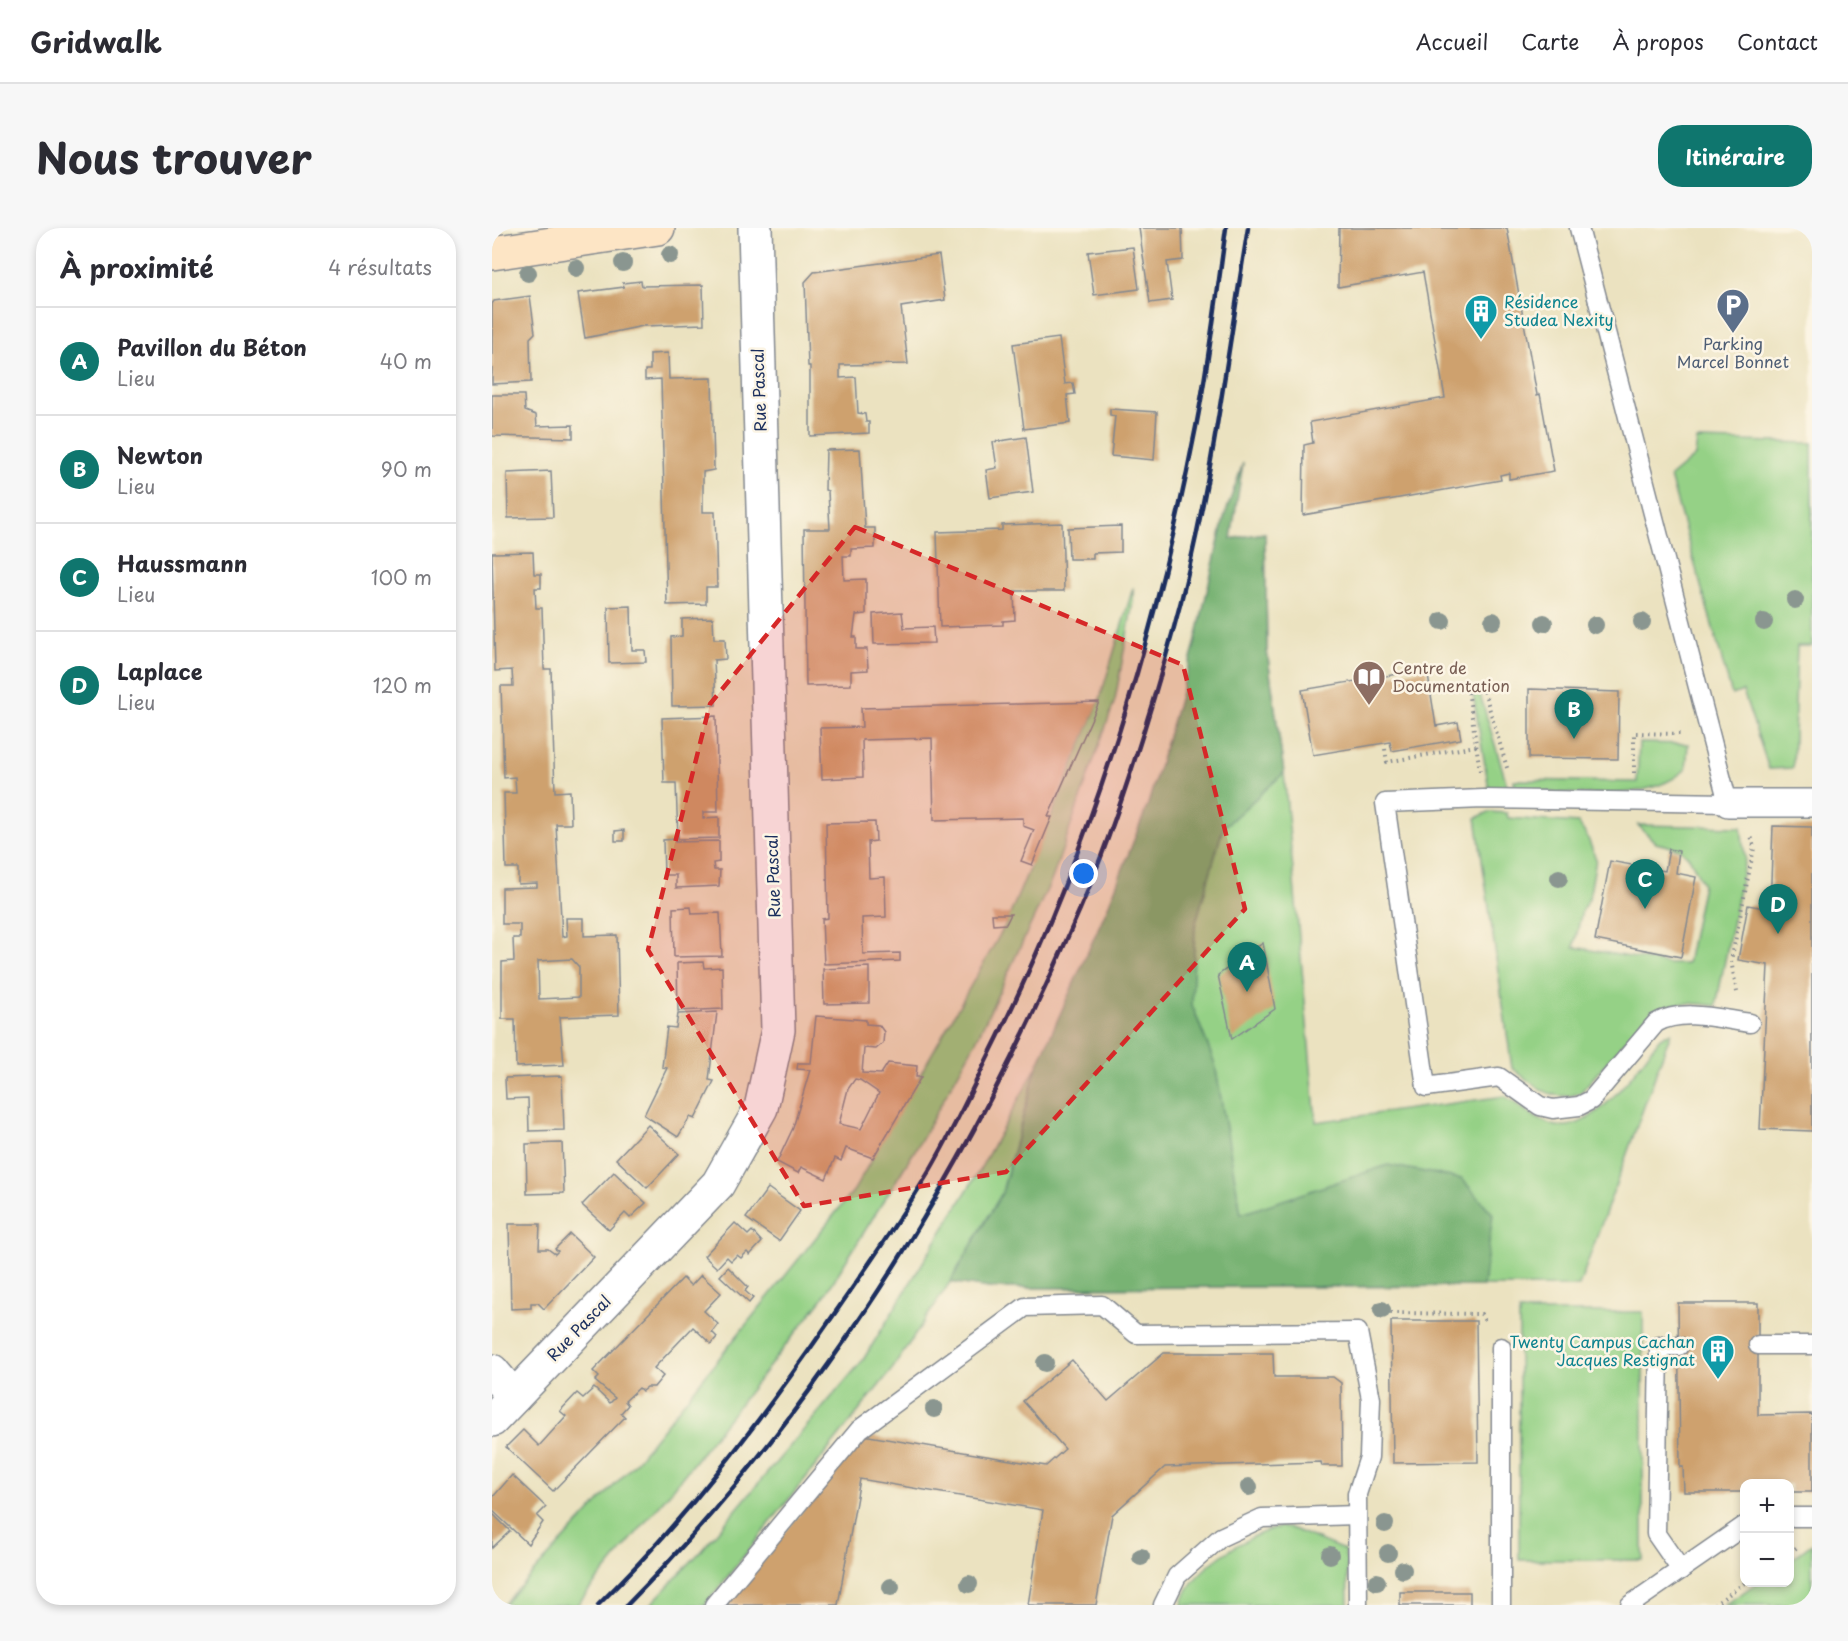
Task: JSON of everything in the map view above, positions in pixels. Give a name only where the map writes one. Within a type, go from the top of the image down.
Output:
[{"type":"main road","points":[[492,253],[658,228]]},
{"type":"street","name":"Rue Pascal","points":[[503,1409],[718,1184],[762,1108],[775,1041],[777,1006],[755,228]]},
{"type":"street","points":[[1736,802],[1812,803]]},
{"type":"street","points":[[492,1371],[503,1409]]},
{"type":"lane","points":[[1580,228],[1709,726],[1736,802],[1483,799],[1385,803],[1426,1087],[1499,1077],[1540,1106],[1566,1109],[1591,1100],[1656,1023],[1668,1016],[1683,1015],[1750,1023]]},
{"type":"lane","points":[[714,1605],[860,1429],[1025,1307],[1102,1305],[1136,1334],[1358,1332],[1371,1398],[1370,1457],[1357,1494],[1358,1605]]},
{"type":"lane","points":[[1758,1345],[1812,1345]]},
{"type":"lane","points":[[1679,1346],[1659,1346],[1656,1534],[1681,1570]]},
{"type":"lane","points":[[1501,1347],[1501,1605]]},
{"type":"lane","points":[[1163,1605],[1177,1576],[1221,1537],[1262,1518],[1357,1515]]},
{"type":"lane","points":[[1794,1517],[1812,1517]]},
{"type":"lane","points":[[1630,1605],[1740,1529]]},
{"type":"path","points":[[1483,799],[1468,690],[1483,687],[1509,775]]},
{"type":"path","points":[[1634,778],[1634,733],[1687,734],[1709,726]]},
{"type":"path","points":[[1385,749],[1387,762],[1476,746]]},
{"type":"path","points":[[1736,802],[1754,848],[1731,961],[1738,996]]},
{"type":"path","points":[[1358,1332],[1387,1314],[1481,1314],[1501,1347]]},
{"type":"path","points":[[1714,1605],[1740,1586]]},
{"type":"highlighted area","points":[[855,527],[1183,665],[1245,909],[1006,1172],[804,1206],[648,950],[710,704]]},
{"type":"green space","points":[[1697,440],[1812,443],[1812,646],[1797,646],[1793,768],[1769,769],[1743,691],[1732,695],[1670,477],[1695,456]]},
{"type":"green space","points":[[1243,463],[1231,539],[1265,533],[1267,651],[1284,773],[1223,828],[1195,926],[1192,1005],[1215,1064],[1241,1214],[1388,1165],[1462,1179],[1493,1214],[1483,1286],[989,1288],[950,1282],[1002,1193],[1037,1066],[1109,904],[1148,804],[1193,652],[1224,518]]},
{"type":"green space","points":[[1265,533],[1267,651],[1284,773],[1316,1122],[1505,1096],[1543,1121],[1557,1126],[1572,1125],[1587,1119],[1602,1108],[1629,1079],[1660,1038],[1671,1032],[1579,1286],[989,1288],[950,1282],[893,1368],[705,1605],[650,1605],[701,1551],[863,1360],[979,1171],[1037,1066],[1003,1188],[1092,1001],[1230,539]]},
{"type":"green space","points":[[1133,588],[1133,602],[1115,700],[1052,879],[976,1041],[917,1147],[823,1298],[672,1490],[577,1605],[503,1605],[635,1463],[854,1190],[1006,924],[1099,702]]},
{"type":"green space","points":[[1479,691],[1507,785],[1506,789],[1489,789],[1473,694]]},
{"type":"green space","points":[[1639,743],[1688,744],[1686,769],[1670,781],[1628,792],[1581,794],[1515,790],[1514,780],[1637,782]]},
{"type":"green space","points":[[1489,812],[1507,813],[1508,818],[1578,823],[1587,836],[1596,859],[1589,899],[1582,910],[1574,947],[1669,964],[1687,964],[1703,884],[1690,859],[1680,849],[1656,843],[1638,825],[1741,827],[1745,859],[1716,1006],[1672,1005],[1647,1016],[1580,1093],[1561,1096],[1543,1091],[1512,1068],[1476,818]]},
{"type":"green space","points":[[1519,1312],[1643,1312],[1643,1560],[1519,1560]]},
{"type":"green space","points":[[1280,1527],[1293,1529],[1344,1550],[1347,1563],[1348,1605],[1182,1605],[1186,1592],[1207,1567],[1237,1545]]},
{"type":"green space","points":[[1812,1544],[1812,1605],[1725,1605],[1751,1587],[1794,1587],[1794,1557]]},
{"type":"building","points":[[1139,228],[1182,228],[1183,260],[1167,262],[1172,300],[1150,303]]},
{"type":"building","name":"Résidence Studea Nexity","points":[[1339,228],[1507,228],[1537,395],[1540,394],[1554,471],[1509,479],[1509,473],[1500,475],[1501,480],[1303,515],[1304,445],[1313,443],[1310,422],[1445,398],[1423,272],[1338,287]]},
{"type":"building","points":[[1133,247],[1139,289],[1094,295],[1088,252]]},
{"type":"building","points":[[939,255],[945,300],[901,307],[908,364],[840,365],[840,378],[856,377],[858,413],[865,414],[866,422],[869,422],[869,433],[810,436],[810,366],[808,366],[805,282],[814,272]]},
{"type":"building","points":[[641,281],[642,286],[703,285],[704,324],[643,326],[585,338],[578,293],[624,287],[623,283]]},
{"type":"building","points":[[530,296],[535,333],[530,338],[531,382],[492,384],[492,304],[494,301]]},
{"type":"building","points":[[1059,338],[1065,384],[1073,383],[1075,394],[1067,395],[1070,423],[1024,429],[1013,344]]},
{"type":"building","points":[[668,353],[669,379],[712,378],[714,470],[703,472],[703,512],[715,512],[717,587],[706,587],[706,604],[667,605],[661,379],[645,380],[645,370],[650,370],[650,354]]},
{"type":"building","points":[[492,395],[524,395],[525,411],[536,415],[537,426],[573,425],[573,438],[492,436]]},
{"type":"building","points":[[1110,409],[1157,412],[1154,460],[1111,456],[1115,416],[1110,415]]},
{"type":"building","points":[[1026,437],[1033,492],[990,498],[986,470],[997,468],[993,442]]},
{"type":"building","points":[[860,449],[865,528],[875,528],[875,548],[851,549],[851,556],[843,556],[844,580],[866,579],[866,614],[856,615],[853,637],[856,637],[856,649],[867,649],[868,670],[851,671],[851,685],[806,686],[804,529],[830,529],[828,491],[825,490],[826,450]]},
{"type":"building","points":[[551,471],[553,517],[508,518],[507,473]]},
{"type":"building","points":[[1062,523],[1064,591],[1014,591],[1015,620],[1003,621],[1003,625],[940,627],[937,532],[1002,530],[1002,525]]},
{"type":"building","points":[[1121,526],[1121,552],[1093,553],[1093,559],[1069,559],[1068,528]]},
{"type":"building","points":[[533,552],[534,574],[541,574],[541,588],[535,588],[536,608],[542,608],[544,669],[551,669],[555,792],[570,791],[571,824],[556,824],[562,937],[567,936],[566,918],[584,918],[584,936],[617,935],[619,1015],[560,1017],[564,1065],[516,1067],[515,1019],[502,1019],[502,962],[514,961],[513,938],[520,938],[520,924],[502,924],[502,888],[537,887],[537,883],[518,884],[518,868],[506,868],[504,793],[516,793],[515,777],[504,778],[501,686],[513,686],[512,670],[495,671],[492,553]],"holes":[[[572,959],[579,967],[579,997],[539,999],[538,961]]]},
{"type":"building","points":[[631,606],[632,650],[645,650],[646,662],[609,663],[608,607]]},
{"type":"building","points":[[902,612],[904,628],[933,627],[934,643],[874,644],[873,614]]},
{"type":"building","points":[[713,618],[714,639],[725,639],[726,659],[714,660],[716,705],[672,706],[671,637],[682,636],[682,619]]},
{"type":"building","name":"Centre de Documentation","points":[[1427,669],[1436,726],[1458,722],[1461,739],[1392,751],[1390,742],[1313,755],[1302,690]]},
{"type":"building","points":[[1529,689],[1619,692],[1618,759],[1529,758]]},
{"type":"building","points":[[1099,702],[1048,817],[1052,817],[1032,865],[1021,861],[1034,830],[1023,826],[1023,818],[934,820],[932,738],[862,740],[863,777],[822,779],[820,728],[862,727],[861,708]]},
{"type":"building","points":[[716,716],[718,812],[703,812],[703,818],[719,817],[719,838],[678,839],[676,783],[664,783],[662,718]]},
{"type":"building","points":[[875,822],[876,841],[868,842],[869,878],[885,877],[886,917],[862,918],[863,954],[900,953],[900,961],[824,964],[822,919],[828,918],[826,823]]},
{"type":"building","points":[[1773,826],[1812,827],[1812,1131],[1760,1129],[1768,965],[1738,960],[1748,905],[1770,909]]},
{"type":"building","points":[[624,830],[624,841],[615,841],[615,831]]},
{"type":"building","points":[[675,839],[675,842],[719,841],[719,862],[713,863],[714,870],[720,870],[719,886],[676,888],[676,875],[664,875],[663,840]]},
{"type":"building","points":[[1669,849],[1679,851],[1676,873],[1696,877],[1681,957],[1595,940],[1610,861],[1665,871]]},
{"type":"building","points":[[691,907],[692,914],[720,913],[722,956],[674,957],[673,908]]},
{"type":"building","points":[[992,914],[1011,914],[1006,924],[993,925]]},
{"type":"building","points":[[1263,943],[1275,1009],[1232,1039],[1218,975]]},
{"type":"building","points":[[703,962],[704,968],[722,967],[723,1009],[678,1011],[677,963]]},
{"type":"building","points":[[869,967],[869,1003],[824,1004],[823,969]]},
{"type":"building","points":[[717,1012],[709,1080],[714,1081],[695,1119],[690,1117],[678,1137],[644,1115],[667,1068],[662,1067],[667,1027],[676,1028],[678,1014]]},
{"type":"building","points":[[816,1016],[866,1020],[866,1024],[879,1025],[884,1032],[883,1043],[876,1049],[864,1048],[862,1073],[881,1074],[888,1063],[917,1066],[916,1077],[921,1077],[873,1158],[846,1148],[841,1161],[835,1158],[826,1179],[801,1167],[798,1173],[777,1162],[793,1128],[810,1070],[797,1069],[798,1063],[811,1063]],"holes":[[[855,1079],[879,1093],[861,1129],[839,1124],[848,1089]]]},
{"type":"building","points":[[562,1076],[564,1130],[529,1131],[528,1098],[506,1099],[505,1078]]},
{"type":"building","points":[[648,1125],[679,1154],[647,1188],[616,1159]]},
{"type":"building","points":[[562,1143],[564,1193],[527,1194],[526,1144]]},
{"type":"building","points":[[614,1172],[646,1203],[630,1218],[625,1213],[609,1230],[582,1205]]},
{"type":"building","points":[[768,1188],[800,1211],[779,1241],[746,1218]]},
{"type":"building","points":[[735,1223],[748,1235],[752,1231],[762,1242],[750,1255],[747,1252],[741,1258],[737,1255],[731,1261],[727,1257],[717,1268],[704,1256]]},
{"type":"building","points":[[509,1224],[540,1224],[539,1249],[548,1249],[555,1254],[558,1251],[555,1249],[570,1234],[594,1257],[544,1309],[538,1303],[531,1303],[531,1308],[511,1309]]},
{"type":"building","points":[[728,1267],[748,1287],[745,1291],[753,1298],[749,1303],[720,1276]]},
{"type":"building","points":[[701,1275],[721,1293],[704,1311],[718,1324],[712,1332],[717,1337],[711,1344],[693,1327],[654,1368],[663,1376],[654,1387],[647,1387],[642,1391],[639,1388],[625,1401],[628,1405],[621,1413],[625,1417],[553,1491],[506,1447],[523,1430],[539,1446],[566,1416],[560,1411],[577,1393],[583,1398],[594,1388],[610,1403],[615,1398],[595,1381],[599,1377],[593,1371],[683,1278],[691,1286]]},
{"type":"building","name":"Twenty Campus Cachan Jacques Restignat","points":[[1678,1303],[1758,1303],[1758,1415],[1812,1414],[1812,1492],[1794,1492],[1794,1479],[1740,1479],[1740,1492],[1684,1492],[1683,1467],[1680,1467]]},
{"type":"building","points":[[1391,1321],[1476,1321],[1478,1462],[1393,1463]]},
{"type":"building","points":[[1164,1353],[1273,1353],[1274,1377],[1333,1377],[1341,1383],[1342,1466],[1322,1466],[1321,1462],[1165,1467],[1112,1515],[1096,1605],[1028,1605],[1043,1510],[860,1479],[838,1605],[726,1605],[863,1435],[1046,1466],[1065,1449],[1023,1401],[1072,1360],[1108,1401]]},
{"type":"building","points":[[512,1475],[546,1507],[537,1516],[543,1522],[528,1544],[492,1510],[492,1498]]},
{"type":"building","points":[[492,1513],[510,1531],[492,1548]]},
{"type":"building","points":[[1400,1592],[1470,1592],[1470,1605],[1400,1605]]},
{"type":"railway","points":[[598,1605],[661,1539],[720,1470],[802,1360],[866,1268],[927,1175],[964,1107],[1021,989],[1085,833],[1137,673],[1159,592],[1179,510],[1201,402],[1226,228]]},
{"type":"railway","points":[[627,1605],[698,1528],[765,1448],[828,1365],[886,1278],[991,1098],[1080,909],[1107,842],[1142,736],[1186,581],[1207,481],[1248,228]]},
{"type":"place","name":"Parking Marcel Bonnet","points":[[1733,334]]},
{"type":"place","name":"Résidence Studea Nexity","points":[[1481,340]]},
{"type":"place","name":"Centre de Documentation","points":[[1369,706]]},
{"type":"place","name":"Newton","points":[[1574,739]]},
{"type":"place","name":"Haussmann","points":[[1645,909]]},
{"type":"place","name":"Laplace","points":[[1778,934]]},
{"type":"place","name":"Pavillon du Béton","points":[[1247,992]]},
{"type":"place","name":"Twenty Campus Cachan Jacques Restignat","points":[[1718,1380]]}]
